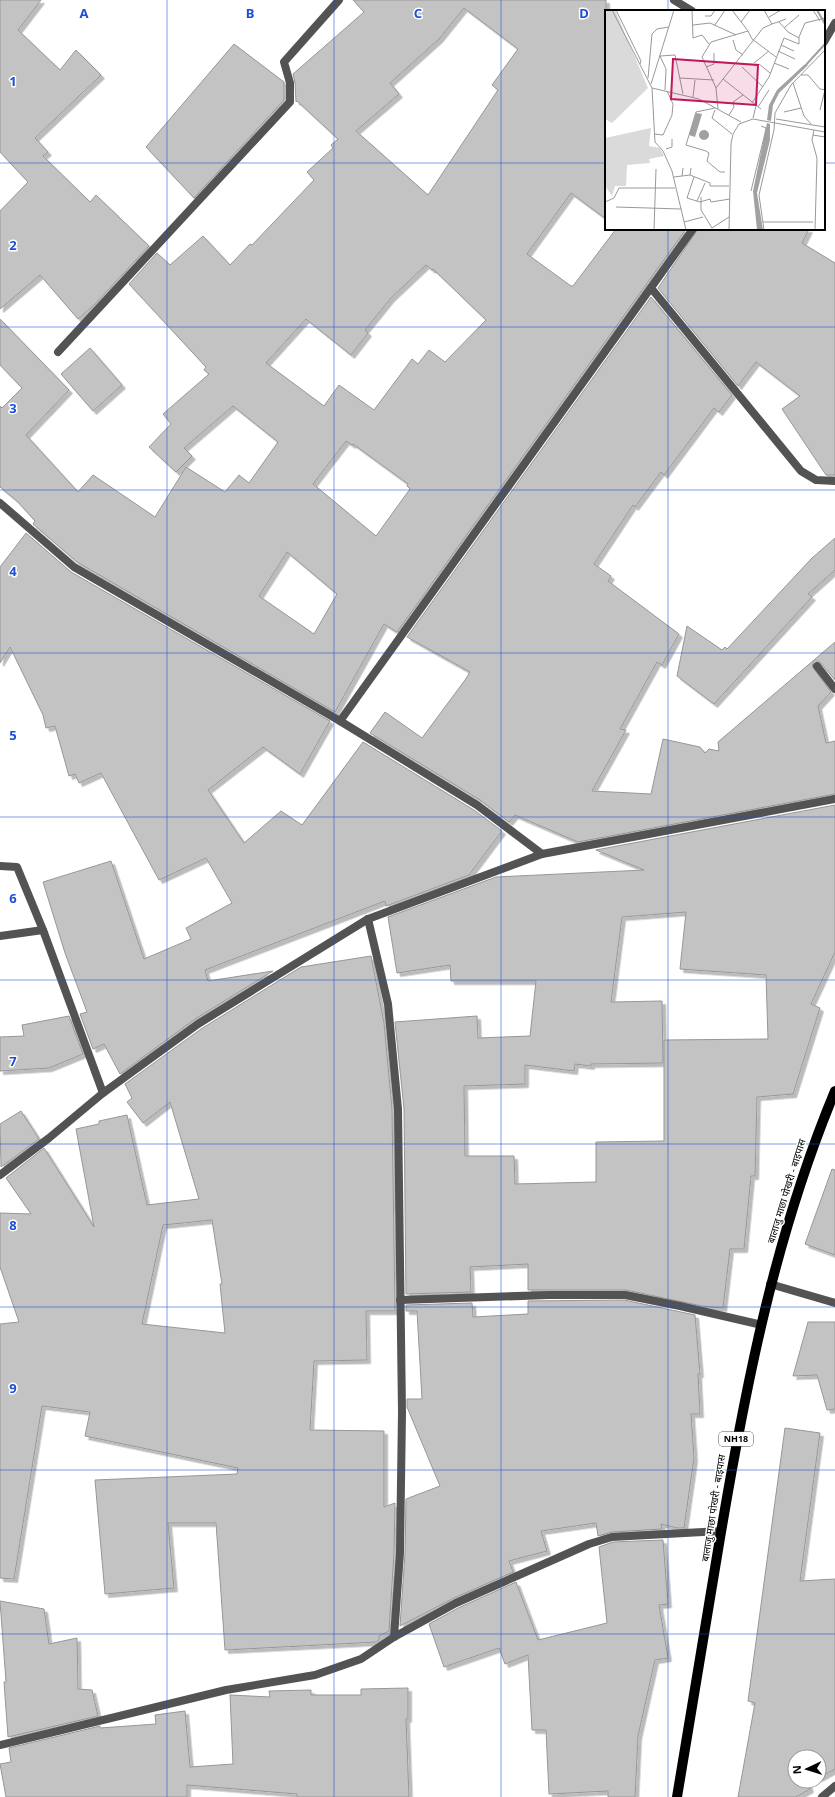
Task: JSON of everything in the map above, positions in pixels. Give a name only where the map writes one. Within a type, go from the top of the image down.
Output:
[{"type":"main road","name":"बालाजु माछा पोखरी - बाइपास","points":[[677,1797],[736,1442],[770,1284],[793,1206],[815,1141],[835,1090]]},
{"type":"street","points":[[58,352],[290,102],[290,83],[284,62],[339,0]]},
{"type":"street","points":[[674,0],[690,10]]},
{"type":"street","points":[[825,40],[835,23]]},
{"type":"street","points":[[340,721],[692,230]]},
{"type":"street","points":[[651,288],[801,471],[816,480],[835,481]]},
{"type":"street","points":[[0,503],[74,567],[340,721],[477,805],[542,854]]},
{"type":"street","points":[[817,666],[835,689]]},
{"type":"street","points":[[0,1175],[49,1138],[103,1093],[198,1024],[368,919],[542,854],[835,799]]},
{"type":"street","points":[[0,866],[17,867],[43,930],[103,1093]]},
{"type":"street","points":[[368,919],[388,1004],[398,1109],[402,1412],[400,1545],[394,1637]]},
{"type":"street","points":[[0,936],[43,930]]},
{"type":"street","points":[[770,1284],[835,1302]]},
{"type":"street","points":[[400,1300],[549,1295],[625,1295],[762,1325]]},
{"type":"street","points":[[0,1744],[226,1690],[315,1675],[361,1659],[394,1637],[456,1603],[589,1544],[612,1537],[721,1531]]},
{"type":"street","points":[[822,1797],[835,1786]]},
{"type":"building","points":[[0,0],[41,0],[18,30],[60,70],[76,50],[101,75],[35,138],[48,152],[43,156],[90,202],[96,195],[149,246],[94,305],[78,319],[40,275],[0,309],[0,211],[28,182],[0,152]]},
{"type":"building","points":[[353,0],[606,0],[605,218],[571,193],[527,254],[573,286],[615,230],[685,230],[397,632],[384,624],[335,712],[77,562],[33,524],[35,521],[17,501],[0,487],[0,406],[2,408],[22,388],[0,365],[0,319],[69,390],[26,435],[78,492],[93,475],[155,517],[186,467],[225,492],[239,475],[249,483],[278,442],[233,406],[184,448],[192,456],[176,472],[149,447],[171,424],[163,414],[209,374],[204,370],[206,367],[129,284],[157,253],[170,265],[203,236],[230,265],[250,244],[252,245],[314,180],[307,172],[333,148],[331,145],[338,139],[297,101],[296,102],[293,74],[364,12]],"holes":[[[464,8],[518,49],[492,85],[498,90],[428,195],[356,131],[399,94],[390,83],[439,39]],[[426,265],[432,270],[433,269],[486,320],[445,362],[429,350],[418,364],[412,359],[374,410],[339,385],[324,406],[266,363],[306,319],[351,355],[368,333],[365,330],[391,298]],[[346,441],[352,445],[353,444],[408,484],[407,486],[410,489],[376,536],[313,484]],[[287,552],[337,594],[314,634],[259,596]]]},
{"type":"building","points":[[234,44],[284,82],[284,100],[194,198],[146,147]]},
{"type":"building","points":[[697,230],[808,230],[802,243],[835,263],[835,475],[826,475],[782,409],[800,396],[756,362],[738,386],[658,288]]},
{"type":"building","points":[[651,297],[732,395],[719,412],[714,408],[664,475],[661,472],[635,507],[633,505],[594,564],[611,576],[608,581],[679,634],[662,665],[657,662],[620,729],[626,730],[592,791],[651,794],[663,739],[700,747],[705,753],[709,749],[719,751],[718,742],[835,642],[835,680],[819,661],[814,661],[812,666],[831,692],[818,706],[826,743],[835,741],[835,794],[578,842],[515,815],[509,822],[480,800],[370,733],[385,712],[422,738],[465,680],[470,672],[407,637]]},
{"type":"building","points":[[90,348],[122,385],[93,411],[61,374]]},
{"type":"building","points":[[26,533],[71,572],[330,721],[300,774],[263,747],[208,790],[244,843],[281,811],[302,825],[363,742],[474,810],[502,831],[469,875],[386,906],[385,901],[205,970],[208,981],[273,971],[195,1019],[120,1074],[104,1044],[93,1049],[80,1014],[87,1012],[65,953],[43,882],[111,861],[144,959],[191,939],[186,928],[232,903],[206,858],[159,880],[101,773],[79,783],[75,774],[69,776],[55,726],[46,728],[43,715],[10,647],[0,663],[0,567]]},
{"type":"building","points":[[835,538],[835,570],[808,594],[812,597],[714,704],[677,676],[687,626],[722,650],[725,647],[727,649],[812,558]]},
{"type":"building","points":[[835,805],[835,952],[811,1004],[820,1008],[793,1094],[757,1097],[755,1176],[751,1176],[744,1249],[730,1249],[723,1308],[702,1306],[626,1290],[528,1290],[528,1264],[470,1267],[471,1292],[406,1294],[404,1109],[395,1022],[477,1016],[478,1038],[530,1036],[536,981],[451,981],[450,965],[397,973],[388,917],[496,877],[644,870],[596,850]],"holes":[[[686,912],[680,969],[766,975],[768,1039],[664,1040],[664,1141],[596,1142],[596,1182],[515,1184],[514,1156],[465,1156],[464,1086],[525,1084],[525,1065],[574,1071],[575,1064],[591,1066],[591,1064],[663,1063],[662,1001],[611,1002],[622,917]]]},
{"type":"building","points":[[371,956],[384,1023],[392,1109],[395,1311],[366,1311],[367,1360],[314,1361],[310,1430],[384,1431],[384,1507],[395,1503],[394,1553],[389,1631],[379,1636],[379,1640],[376,1642],[225,1650],[216,1523],[168,1523],[174,1588],[105,1594],[95,1480],[237,1474],[238,1468],[85,1436],[90,1412],[42,1406],[14,1579],[0,1578],[0,1324],[19,1322],[0,1267],[0,1213],[31,1214],[6,1178],[44,1148],[94,1227],[76,1129],[99,1124],[99,1121],[127,1115],[147,1205],[199,1199],[170,1102],[143,1123],[127,1102],[132,1098],[125,1084],[201,1029],[301,967]],"holes":[[[212,1220],[222,1284],[220,1284],[225,1333],[142,1324],[163,1225]]]},
{"type":"building","points":[[69,1016],[83,1054],[49,1068],[0,1071],[0,1037],[24,1036],[22,1025]]},
{"type":"building","points":[[21,1111],[39,1139],[1,1167],[0,1124]]},
{"type":"building","points":[[832,1169],[835,1170],[835,1255],[805,1244]]},
{"type":"building","points":[[624,1300],[695,1315],[700,1374],[698,1374],[700,1414],[691,1414],[694,1458],[684,1528],[661,1524],[662,1529],[612,1532],[598,1536],[596,1523],[541,1531],[547,1551],[509,1561],[513,1572],[454,1598],[400,1626],[405,1553],[406,1499],[440,1486],[407,1407],[407,1399],[422,1399],[417,1311],[406,1311],[406,1305],[472,1303],[473,1317],[528,1314],[528,1301]]},
{"type":"building","points":[[808,1322],[835,1322],[835,1409],[827,1410],[817,1375],[793,1376]]},
{"type":"building","points":[[785,1428],[820,1433],[800,1581],[835,1579],[835,1769],[827,1774],[827,1749],[787,1749],[787,1789],[810,1789],[796,1797],[738,1797],[755,1703],[748,1701]]},
{"type":"building","points":[[663,1540],[668,1604],[659,1605],[668,1658],[655,1660],[638,1736],[635,1797],[608,1797],[608,1791],[549,1794],[546,1730],[532,1730],[528,1655],[505,1664],[499,1648],[444,1667],[429,1624],[458,1608],[516,1582],[538,1640],[607,1623],[599,1547],[613,1542]]},
{"type":"building","points":[[0,1601],[44,1609],[49,1644],[77,1638],[78,1689],[92,1690],[98,1716],[8,1737],[4,1682],[6,1682]]},
{"type":"building","points":[[408,1688],[408,1719],[406,1719],[409,1797],[297,1797],[297,1794],[187,1785],[187,1797],[6,1797],[0,1764],[11,1762],[9,1748],[100,1726],[100,1728],[156,1724],[155,1715],[185,1711],[190,1767],[233,1764],[230,1695],[270,1697],[269,1691],[311,1690],[311,1695],[361,1695],[361,1689]]}]
